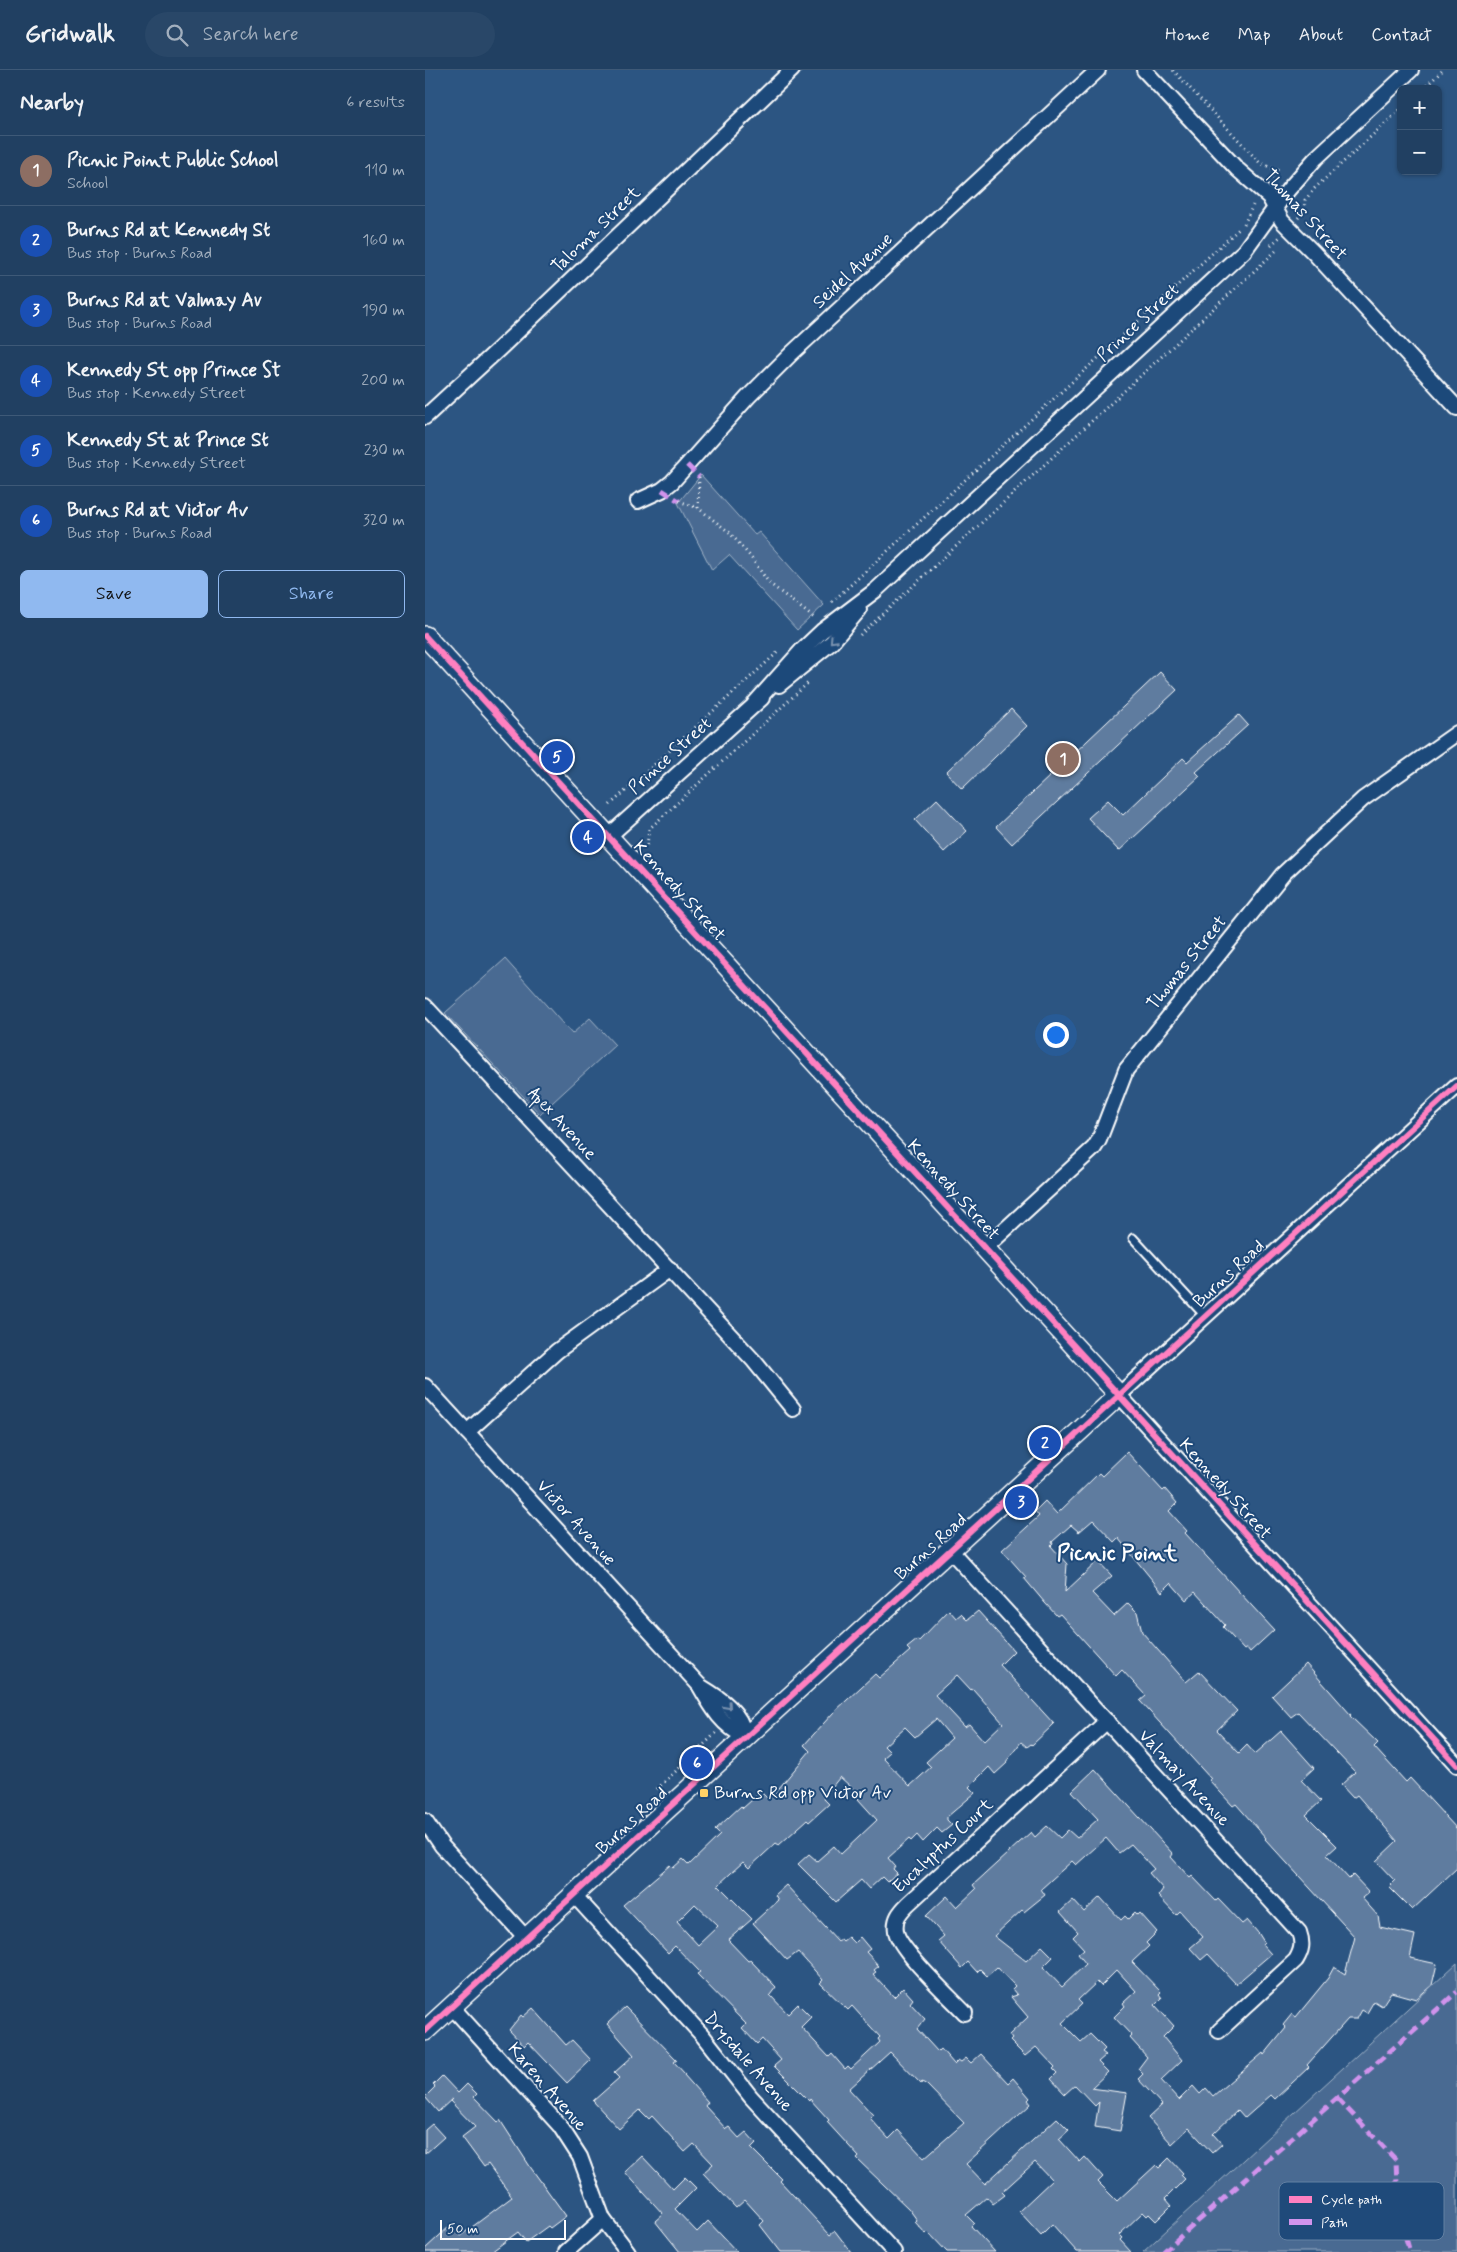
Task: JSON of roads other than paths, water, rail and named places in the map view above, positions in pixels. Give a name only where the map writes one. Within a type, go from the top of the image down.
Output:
[{"type":"street","name":"Taloma Street","points":[[425,417],[792,70]]},
{"type":"street","name":"Seidel Avenue","points":[[638,501],[662,490],[672,482],[786,358],[1098,70]]},
{"type":"street","name":"Thomas Street","points":[[1144,70],[1237,169],[1269,197],[1281,222],[1314,253],[1457,408]]},
{"type":"street","name":"Prince Street","points":[[609,836],[755,703],[811,661],[832,642],[876,590],[1244,251],[1274,208],[1316,158],[1411,70]]},
{"type":"street","name":"Kennedy Street","points":[[425,636],[1457,1765]]},
{"type":"street","name":"Thomas Street","points":[[985,1248],[1094,1148],[1099,1140],[1126,1070],[1283,874],[1363,799],[1457,733]]},
{"type":"street","name":"Apex Avenue","points":[[425,1006],[670,1269],[754,1361],[793,1409]]},
{"type":"street","name":"Burns Road","points":[[425,2031],[1457,1087]]},
{"type":"street","points":[[467,1432],[557,1351],[670,1269]]},
{"type":"street","name":"Victor Avenue","points":[[425,1386],[699,1685],[712,1708],[726,1724],[732,1730],[746,1737]]},
{"type":"street","name":"Valmay Avenue","points":[[950,1550],[1293,1924],[1302,1940],[1300,1953],[1296,1960],[1219,2031]]},
{"type":"street","name":"Eucalyptus Court","points":[[965,2013],[901,1944],[897,1937],[896,1920],[908,1904],[1107,1721]]},
{"type":"street","points":[[425,1821],[442,1846],[527,1938]]},
{"type":"street","name":"Drysdale Avenue","points":[[574,1895],[703,2036],[751,2097],[894,2252]]},
{"type":"street","name":"Karen Avenue","points":[[452,2007],[560,2126],[571,2141],[587,2172],[603,2219],[628,2252]]},
{"type":"street","points":[[566,2252],[603,2219]]},
{"type":"lane","points":[[1133,1238],[1205,1316]]},
{"type":"place","name":"Kennedy St at Prince St","points":[[557,757]]},
{"type":"place","name":"Picnic Point Public School","points":[[1063,759]]},
{"type":"place","name":"Kennedy St opp Prince St","points":[[588,837]]},
{"type":"place","name":"Burns Rd at Kennedy St","points":[[1045,1443]]},
{"type":"place","name":"Burns Rd at Valmay Av","points":[[1021,1502]]},
{"type":"place","name":"Burns Rd at Victor Av","points":[[697,1763]]},
{"type":"place","name":"Burns Rd opp Victor Av","points":[[704,1793]]},
{"type":"district","name":"Picnic Point","points":[[1117,1554]]}]
